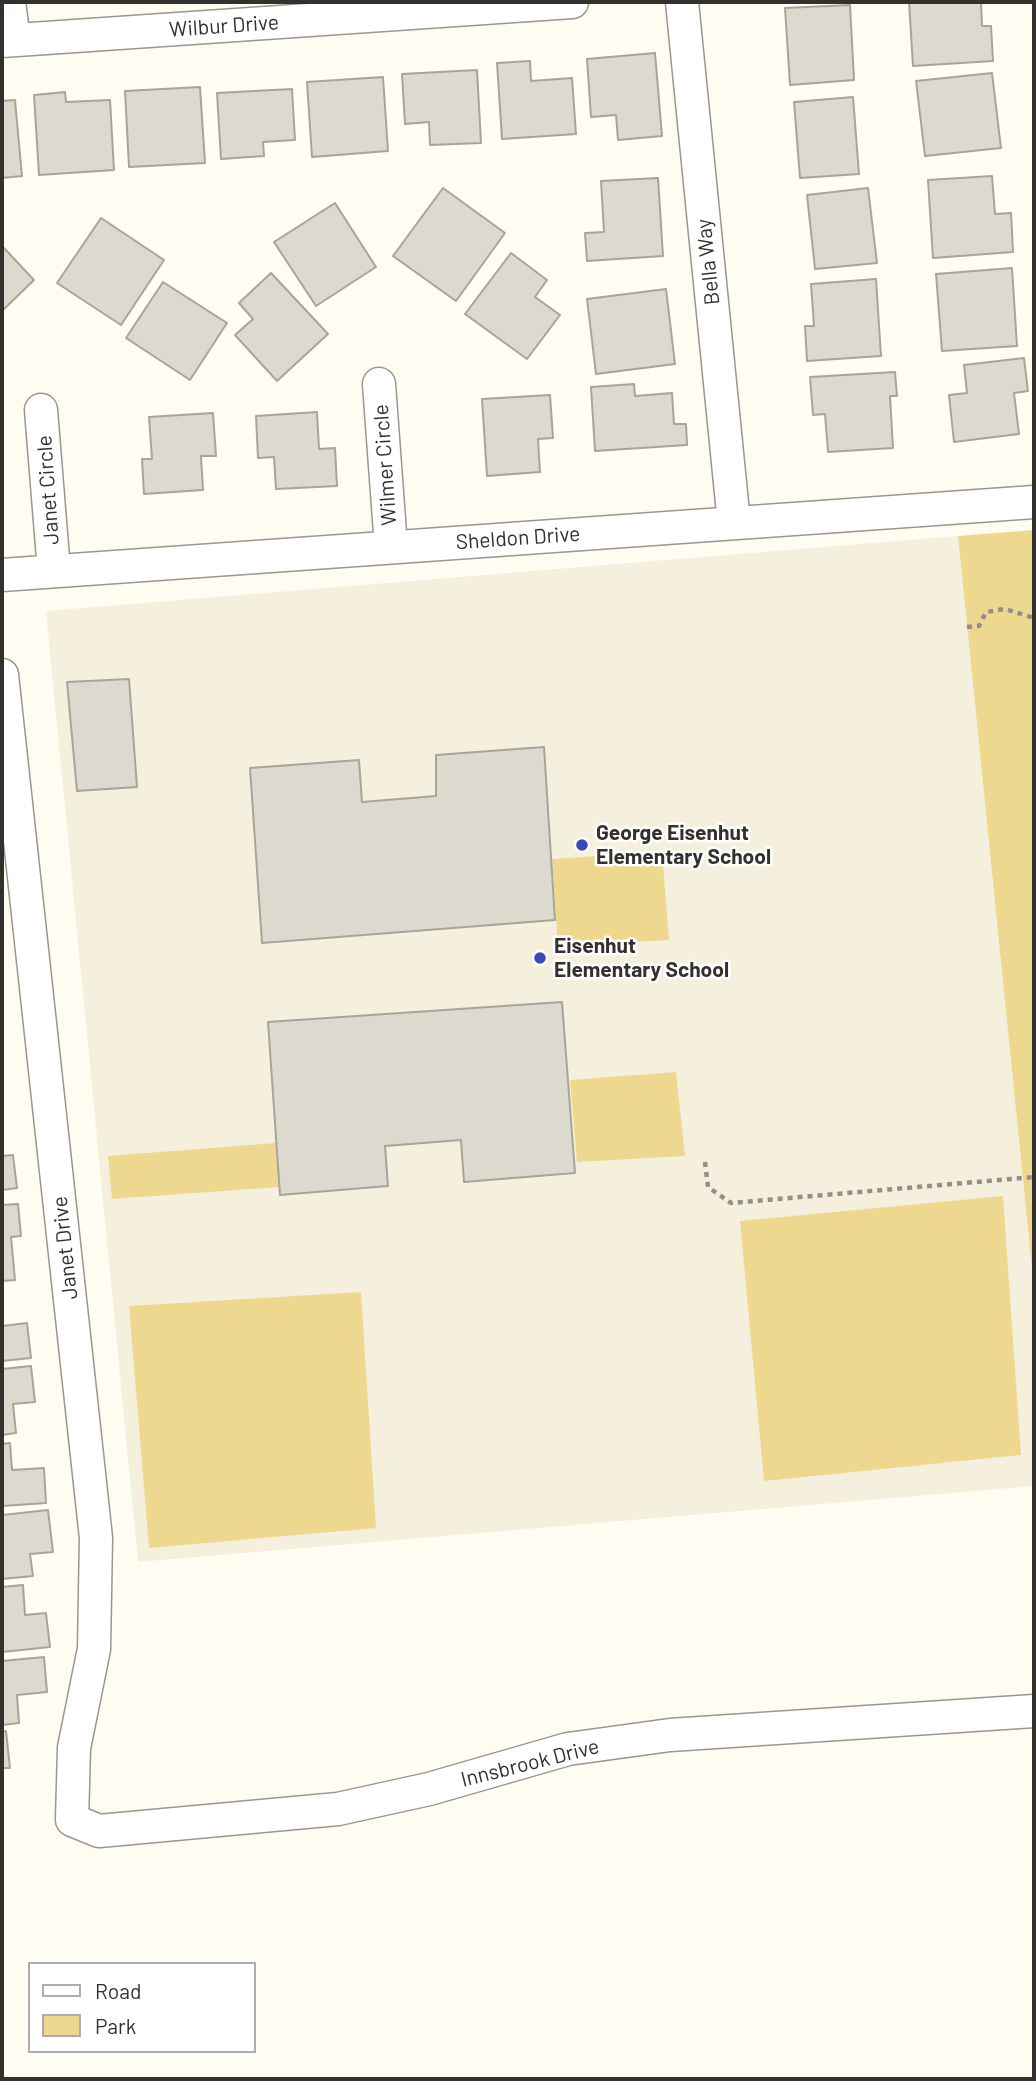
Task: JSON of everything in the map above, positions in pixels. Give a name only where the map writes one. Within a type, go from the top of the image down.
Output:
[{"type":"street","points":[[8,41],[9,2]]},
{"type":"street","name":"Wilbur Drive","points":[[8,41],[572,2]]},
{"type":"street","name":"Bella Way","points":[[682,2],[734,523]]},
{"type":"street","name":"Wilmer Circle","points":[[379,384],[391,547]]},
{"type":"street","name":"Janet Circle","points":[[41,410],[54,571]]},
{"type":"street","name":"Sheldon Drive","points":[[2,575],[1034,502]]},
{"type":"street","name":"Janet Drive","points":[[2,675],[96,1538],[94,1649],[74,1748],[72,1820]]},
{"type":"street","name":"Innsbrook Drive","points":[[72,1820],[99,1831],[338,1809],[429,1789],[580,1747],[670,1735],[1034,1711]]},
{"type":"path","points":[[967,627],[979,626],[986,612],[995,610],[1005,609],[1034,618]]},
{"type":"path","points":[[705,1162],[708,1187],[731,1203],[1034,1177]]},
{"type":"shaded area","name":"Eisenhut Elementary School","points":[[958,536],[1034,1289],[1034,1486],[138,1562],[46,611]]},
{"type":"green space","points":[[1034,530],[1034,1289],[958,536]]},
{"type":"green space","points":[[662,852],[669,940],[558,946],[552,859]]},
{"type":"green space","points":[[676,1072],[685,1156],[577,1162],[570,1080]]},
{"type":"green space","points":[[276,1143],[279,1187],[112,1199],[108,1156]]},
{"type":"green space","points":[[1003,1196],[1021,1455],[764,1481],[740,1221]]},
{"type":"green space","points":[[361,1292],[376,1528],[149,1548],[129,1306]]},
{"type":"building","points":[[909,2],[981,2],[982,26],[991,26],[993,61],[913,66]]},
{"type":"building","points":[[850,5],[854,80],[790,85],[785,8]]},
{"type":"building","points":[[655,53],[662,136],[618,140],[616,115],[591,117],[587,59]]},
{"type":"building","points":[[530,61],[531,81],[572,78],[576,134],[502,139],[497,63]]},
{"type":"building","points":[[477,70],[481,143],[430,145],[429,122],[405,124],[402,74]]},
{"type":"building","points":[[992,73],[1001,148],[925,156],[916,81]]},
{"type":"building","points":[[383,77],[388,151],[312,157],[307,82]]},
{"type":"building","points":[[200,87],[205,163],[129,167],[125,91]]},
{"type":"building","points":[[292,89],[295,140],[263,142],[264,156],[221,159],[217,93]]},
{"type":"building","points":[[65,92],[66,102],[110,100],[114,170],[39,175],[34,95]]},
{"type":"building","points":[[853,97],[859,174],[800,178],[794,102]]},
{"type":"building","points":[[15,100],[22,176],[2,178],[2,101]]},
{"type":"building","points":[[992,176],[995,214],[1011,213],[1013,252],[933,258],[928,180]]},
{"type":"building","points":[[658,178],[663,256],[587,261],[585,233],[604,232],[601,181]]},
{"type":"building","points":[[443,188],[505,233],[456,301],[393,256]]},
{"type":"building","points":[[868,188],[877,263],[815,269],[807,195]]},
{"type":"building","points":[[335,203],[376,267],[316,306],[274,242]]},
{"type":"building","points":[[101,218],[164,260],[121,325],[57,283]]},
{"type":"building","points":[[2,246],[34,280],[2,311]]},
{"type":"building","points":[[511,253],[547,280],[535,297],[560,315],[527,359],[465,314]]},
{"type":"building","points":[[1012,268],[1017,346],[942,351],[936,274]]},
{"type":"building","points":[[271,273],[328,334],[277,381],[235,335],[253,319],[239,303]]},
{"type":"building","points":[[876,279],[881,356],[807,361],[805,326],[814,326],[811,284]]},
{"type":"building","points":[[163,282],[227,323],[190,380],[126,338]]},
{"type":"building","points":[[666,289],[675,364],[596,374],[587,299]]},
{"type":"building","points":[[1024,358],[1028,391],[1014,393],[1019,434],[954,442],[949,395],[967,393],[964,365]]},
{"type":"building","points":[[895,372],[897,396],[890,396],[893,448],[828,452],[825,414],[813,415],[810,377]]},
{"type":"building","points":[[634,384],[635,396],[672,393],[674,424],[686,424],[687,445],[595,451],[591,387]]},
{"type":"building","points":[[550,395],[553,438],[538,439],[540,472],[487,476],[482,399]]},
{"type":"building","points":[[317,412],[319,449],[335,448],[337,486],[276,489],[274,457],[258,458],[256,416]]},
{"type":"building","points":[[213,413],[216,456],[201,456],[203,490],[144,494],[142,459],[152,459],[149,417]]},
{"type":"building","points":[[129,679],[137,787],[77,791],[67,682]]},
{"type":"building","points":[[544,747],[555,920],[262,943],[250,768],[359,760],[362,802],[436,796],[436,755]]},
{"type":"building","points":[[562,1002],[575,1173],[464,1182],[461,1140],[385,1146],[388,1186],[280,1195],[268,1022]]},
{"type":"building","points":[[13,1155],[17,1188],[2,1190],[2,1156]]},
{"type":"building","points":[[18,1204],[21,1236],[11,1237],[15,1280],[2,1281],[2,1205]]},
{"type":"building","points":[[27,1323],[31,1358],[2,1361],[2,1326]]},
{"type":"building","points":[[31,1366],[35,1402],[13,1404],[16,1433],[2,1435],[2,1369]]},
{"type":"building","points":[[10,1443],[12,1470],[44,1468],[46,1503],[2,1506],[2,1444]]},
{"type":"building","points":[[48,1510],[53,1552],[30,1554],[33,1576],[2,1579],[2,1515]]},
{"type":"building","points":[[23,1585],[25,1615],[46,1613],[50,1647],[2,1652],[2,1587]]},
{"type":"building","points":[[44,1657],[47,1692],[17,1695],[19,1723],[2,1725],[2,1661]]},
{"type":"building","points":[[6,1731],[10,1768],[2,1768],[2,1732]]},
{"type":"place","name":"George Eisenhut Elementary School","points":[[582,845]]},
{"type":"place","name":"Eisenhut Elementary School","points":[[540,958]]}]
